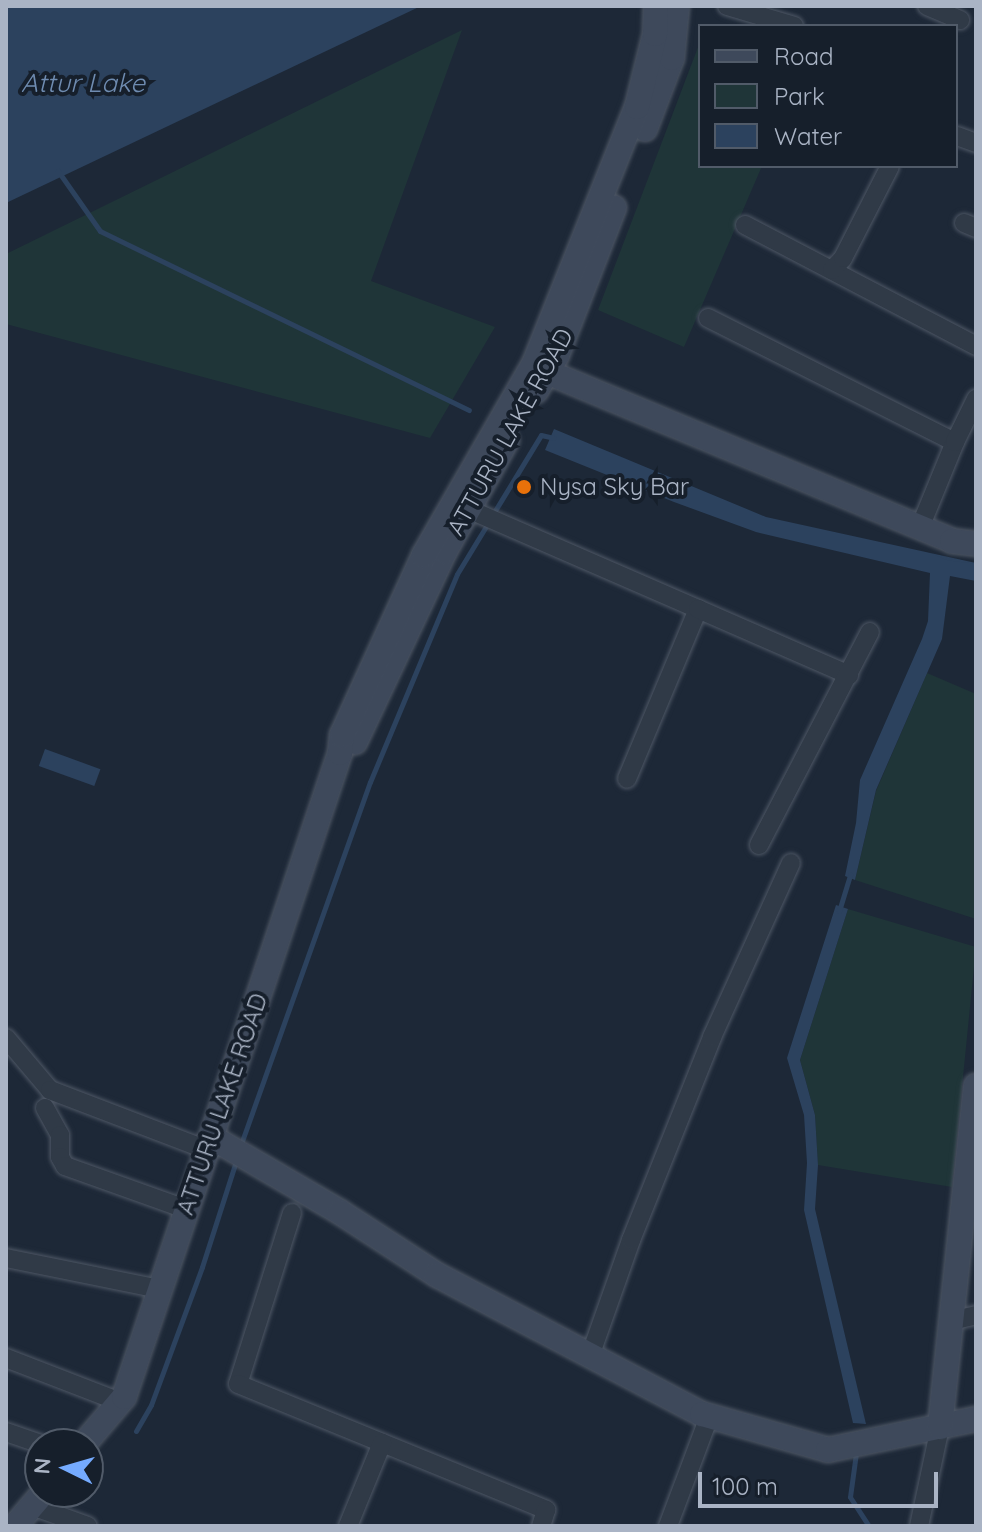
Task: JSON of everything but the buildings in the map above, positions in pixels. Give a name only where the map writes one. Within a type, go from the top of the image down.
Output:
[{"type":"street","name":"ATTURU LAKE ROAD","points":[[98,1428],[120,1402],[340,753],[357,741],[460,505],[534,364],[637,107],[655,34],[656,6]]},
{"type":"street","name":"ATTURU LAKE ROAD","points":[[460,505],[557,355],[672,58],[677,6]]},
{"type":"street","points":[[727,6],[787,24]]},
{"type":"street","points":[[927,6],[960,19]]},
{"type":"street","points":[[832,270],[843,258],[889,168]]},
{"type":"street","points":[[745,225],[976,346]]},
{"type":"street","points":[[708,318],[955,442]]},
{"type":"street","points":[[547,372],[921,525],[952,541],[976,544]]},
{"type":"street","points":[[921,525],[976,399]]},
{"type":"street","points":[[460,505],[849,675]]},
{"type":"street","points":[[627,779],[698,609]]},
{"type":"street","points":[[759,845],[870,632]]},
{"type":"street","points":[[590,1356],[631,1240],[709,1046],[791,863]]},
{"type":"street","points":[[6,1038],[50,1090],[209,1144],[340,1212],[437,1275],[709,1417],[828,1450],[976,1419]]},
{"type":"street","points":[[919,1526],[940,1427],[976,1086]]},
{"type":"street","points":[[45,1108],[60,1135],[60,1157],[65,1166],[180,1207]]},
{"type":"street","points":[[292,1213],[238,1384],[546,1510],[541,1526]]},
{"type":"street","points":[[6,1258],[160,1289]]},
{"type":"street","points":[[951,1321],[976,1315]]},
{"type":"street","points":[[6,1358],[120,1402]]},
{"type":"street","points":[[668,1526],[709,1417]]},
{"type":"street","points":[[348,1526],[382,1443]]},
{"type":"street","points":[[24,1511],[88,1526]]},
{"type":"green space","points":[[462,30],[371,281],[495,327],[430,438],[6,324],[6,254]]},
{"type":"green space","points":[[698,47],[698,168],[761,168],[684,347],[598,310]]},
{"type":"green space","points":[[927,673],[976,694],[976,919],[855,880],[876,791]]},
{"type":"green space","points":[[848,909],[976,947],[952,1187],[818,1165],[815,1115],[800,1060]]},
{"type":"water","name":"Attur Lake","points":[[6,6],[421,6],[6,203]]},
{"type":"water","points":[[554,429],[766,517],[976,563],[976,581],[950,576],[942,639],[876,790],[855,880],[845,876],[856,823],[860,780],[922,639],[928,621],[930,573],[756,532],[674,502],[545,450]]},
{"type":"water","points":[[45,749],[100,769],[94,786],[39,766]]},
{"type":"water","points":[[836,905],[848,909],[800,1060],[815,1115],[818,1165],[815,1209],[866,1424],[853,1423],[804,1210],[807,1163],[804,1115],[787,1058]]},
{"type":"waterway","points":[[58,171],[100,231],[469,410]]},
{"type":"waterway","points":[[493,514],[541,435],[554,438]]},
{"type":"waterway","points":[[241,1144],[370,782],[457,574],[488,523]]},
{"type":"waterway","points":[[839,911],[850,875]]},
{"type":"waterway","points":[[136,1431],[151,1405],[202,1267],[236,1161]]},
{"type":"waterway","points":[[856,1453],[850,1497],[869,1526]]},
{"type":"place","name":"Nysa Sky Bar","points":[[524,487]]}]
